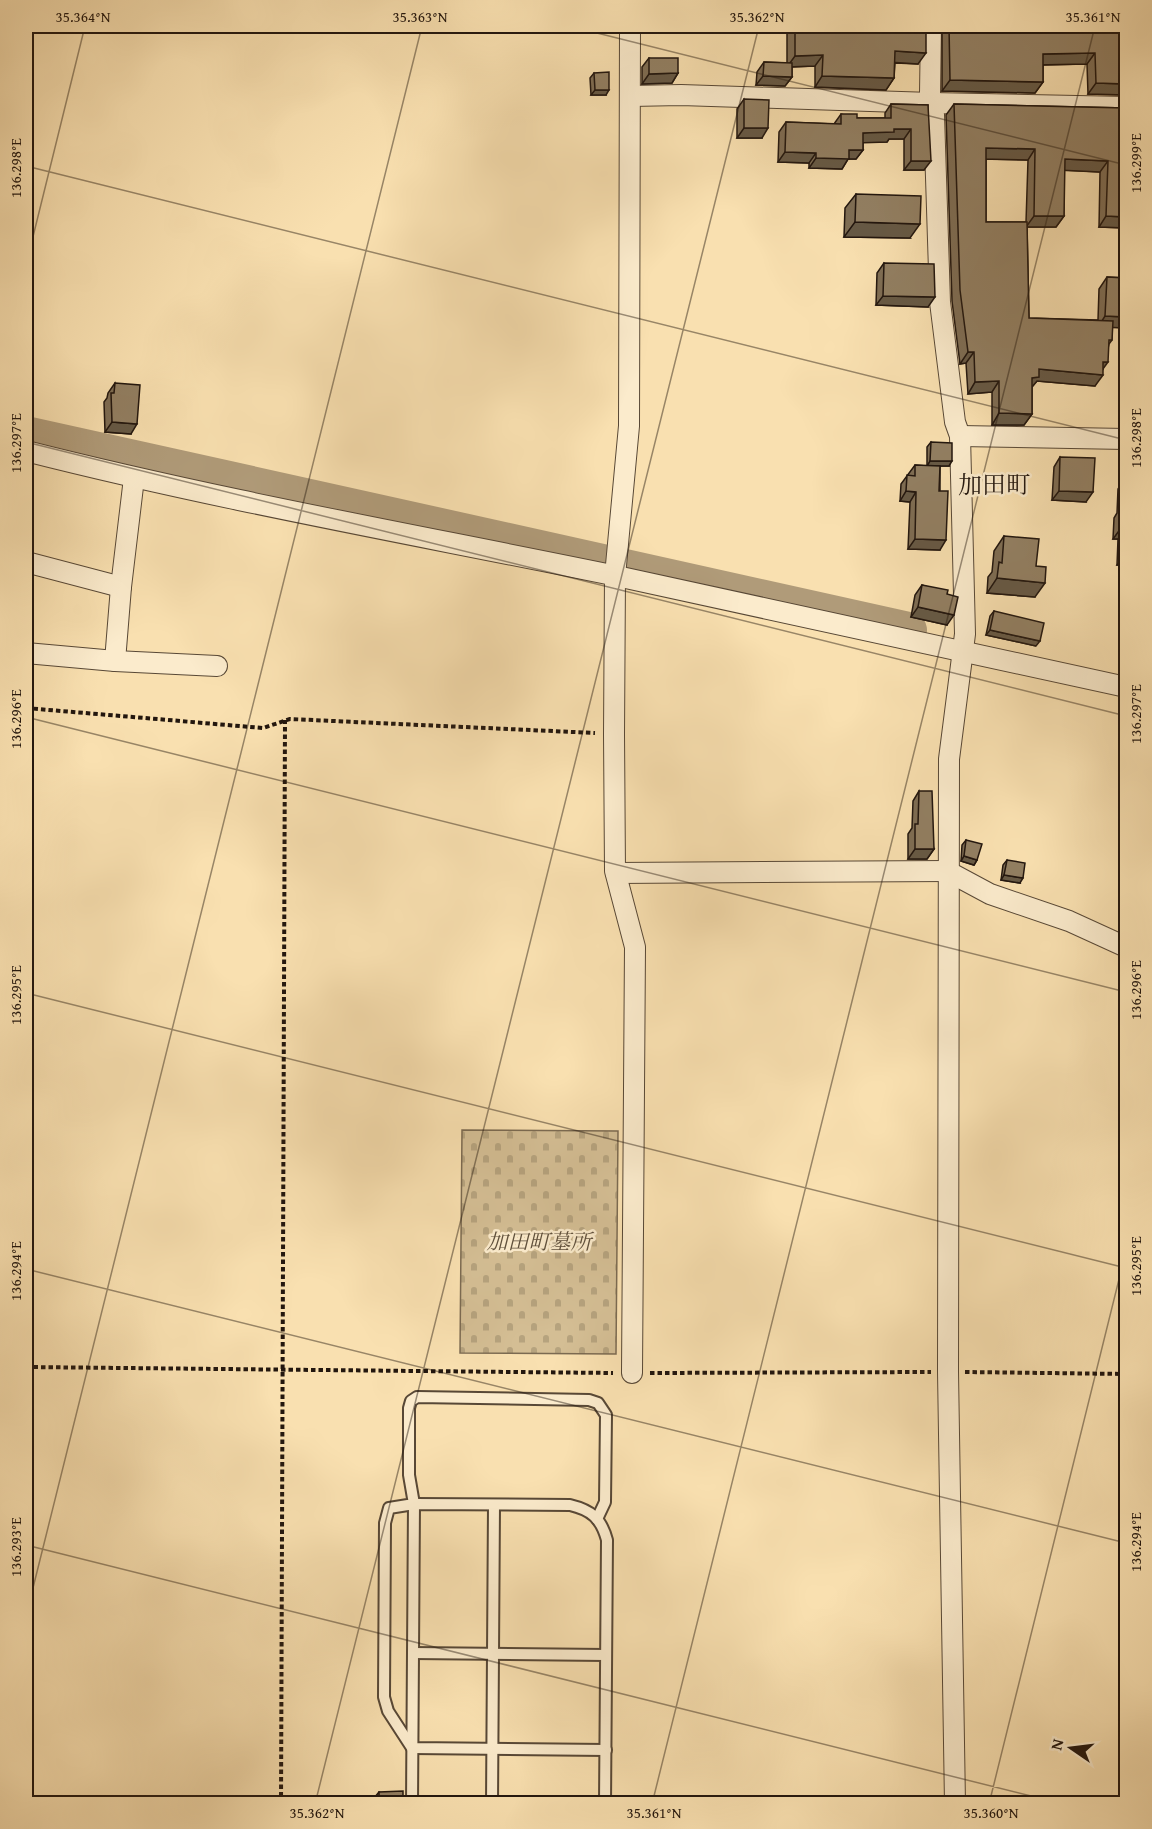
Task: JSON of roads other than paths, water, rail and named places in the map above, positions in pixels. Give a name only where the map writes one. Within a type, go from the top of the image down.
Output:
[{"type":"street","points":[[630,26],[629,426],[616,568],[614,734],[616,873],[635,947],[632,1373]]},
{"type":"street","points":[[931,26],[930,93],[940,302],[955,422],[960,436],[964,646],[950,759],[949,871],[948,1372],[955,1803]]},
{"type":"street","points":[[631,96],[681,95],[1126,106]]},
{"type":"street","points":[[960,436],[1126,439]]},
{"type":"street","points":[[26,451],[134,478],[616,568],[964,646],[1126,687]]},
{"type":"street","points":[[115,662],[134,478]]},
{"type":"street","points":[[26,562],[121,587]]},
{"type":"street","points":[[26,653],[115,662],[217,666]]},
{"type":"street","points":[[616,873],[949,871],[990,894],[1069,921],[1126,947]]},
{"type":"lane","points":[[412,1803],[414,1504],[409,1475],[409,1408],[411,1401],[417,1397],[589,1400],[598,1403],[606,1415],[605,1502],[597,1519]]},
{"type":"lane","points":[[412,1748],[388,1711],[384,1697],[385,1523],[389,1508],[414,1504],[570,1505],[587,1509],[597,1519],[607,1540],[605,1803]]},
{"type":"lane","points":[[492,1803],[494,1505]]},
{"type":"lane","points":[[413,1653],[606,1655]]},
{"type":"lane","points":[[412,1748],[606,1749]]},
{"type":"waterway","points":[[26,434],[909,630]]},
{"type":"district","name":"加田町","points":[[994,485]]},
{"type":"park label","name":"加田町墓所","points":[[539,1242]]}]
